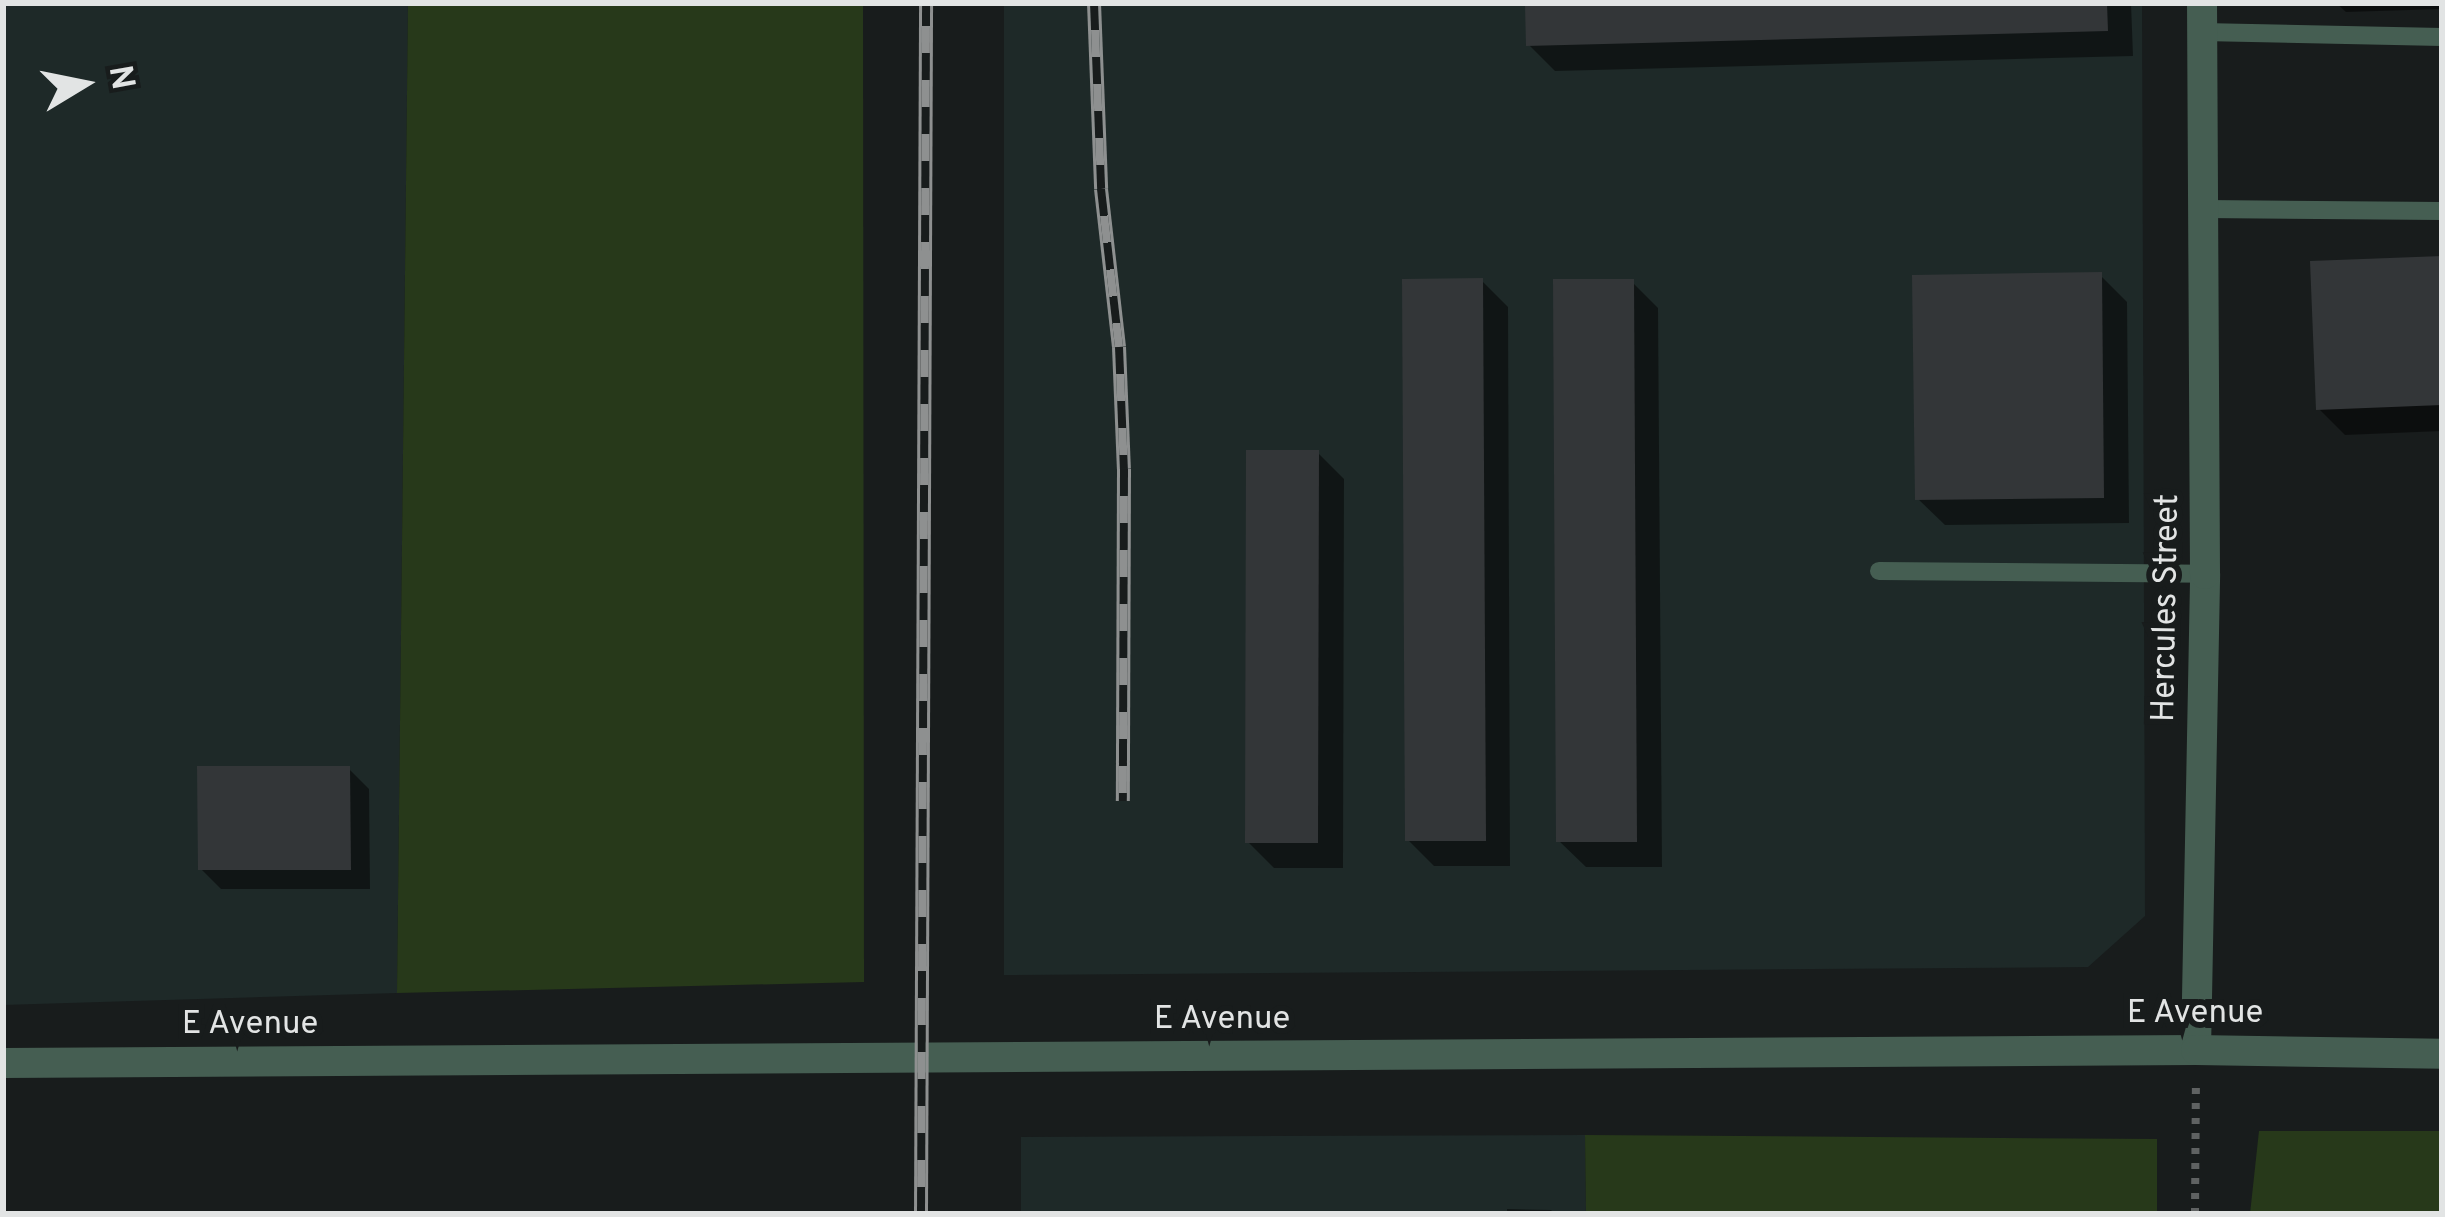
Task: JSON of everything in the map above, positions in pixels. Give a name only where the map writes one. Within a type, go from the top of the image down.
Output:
[{"type":"street","name":"Hercules Street","points":[[2196,1049],[2205,574],[2202,18]]},
{"type":"street","name":"E Avenue","points":[[3,1063],[2196,1049],[2442,1054]]},
{"type":"lane","points":[[2202,18],[2442,37]]},
{"type":"lane","points":[[2204,209],[2442,211]]},
{"type":"lane","points":[[1880,571],[2205,574]]},
{"type":"path","points":[[2195,1214],[2196,1049]]},
{"type":"shaded area","points":[[3,3],[408,3],[397,993],[3,1005]]},
{"type":"shaded area","points":[[1004,3],[2142,3],[2145,916],[2088,967],[1004,975]]},
{"type":"shaded area","points":[[1585,1135],[1586,1214],[1021,1214],[1021,1137]]},
{"type":"green space","points":[[408,3],[863,3],[864,982],[397,993]]},
{"type":"green space","points":[[2259,1131],[2442,1131],[2442,1214],[2250,1214]]},
{"type":"green space","points":[[1585,1135],[2157,1139],[2157,1214],[1586,1214]]},
{"type":"building","points":[[1540,3],[2107,3],[2108,31],[1526,46],[1525,5]]},
{"type":"building","points":[[2442,256],[2442,405],[2316,410],[2310,261]]},
{"type":"building","points":[[2102,272],[2104,498],[1915,500],[1912,275]]},
{"type":"building","points":[[1483,278],[1486,841],[1405,841],[1402,279]]},
{"type":"building","points":[[1553,279],[1634,279],[1637,842],[1556,842]]},
{"type":"building","points":[[1246,450],[1319,450],[1318,843],[1245,843]]},
{"type":"building","points":[[197,766],[350,766],[351,870],[198,870]]},
{"type":"railway","points":[[921,1214],[926,3]]},
{"type":"railway","points":[[1094,3],[1101,189],[1119,347],[1124,469],[1123,801]]}]
